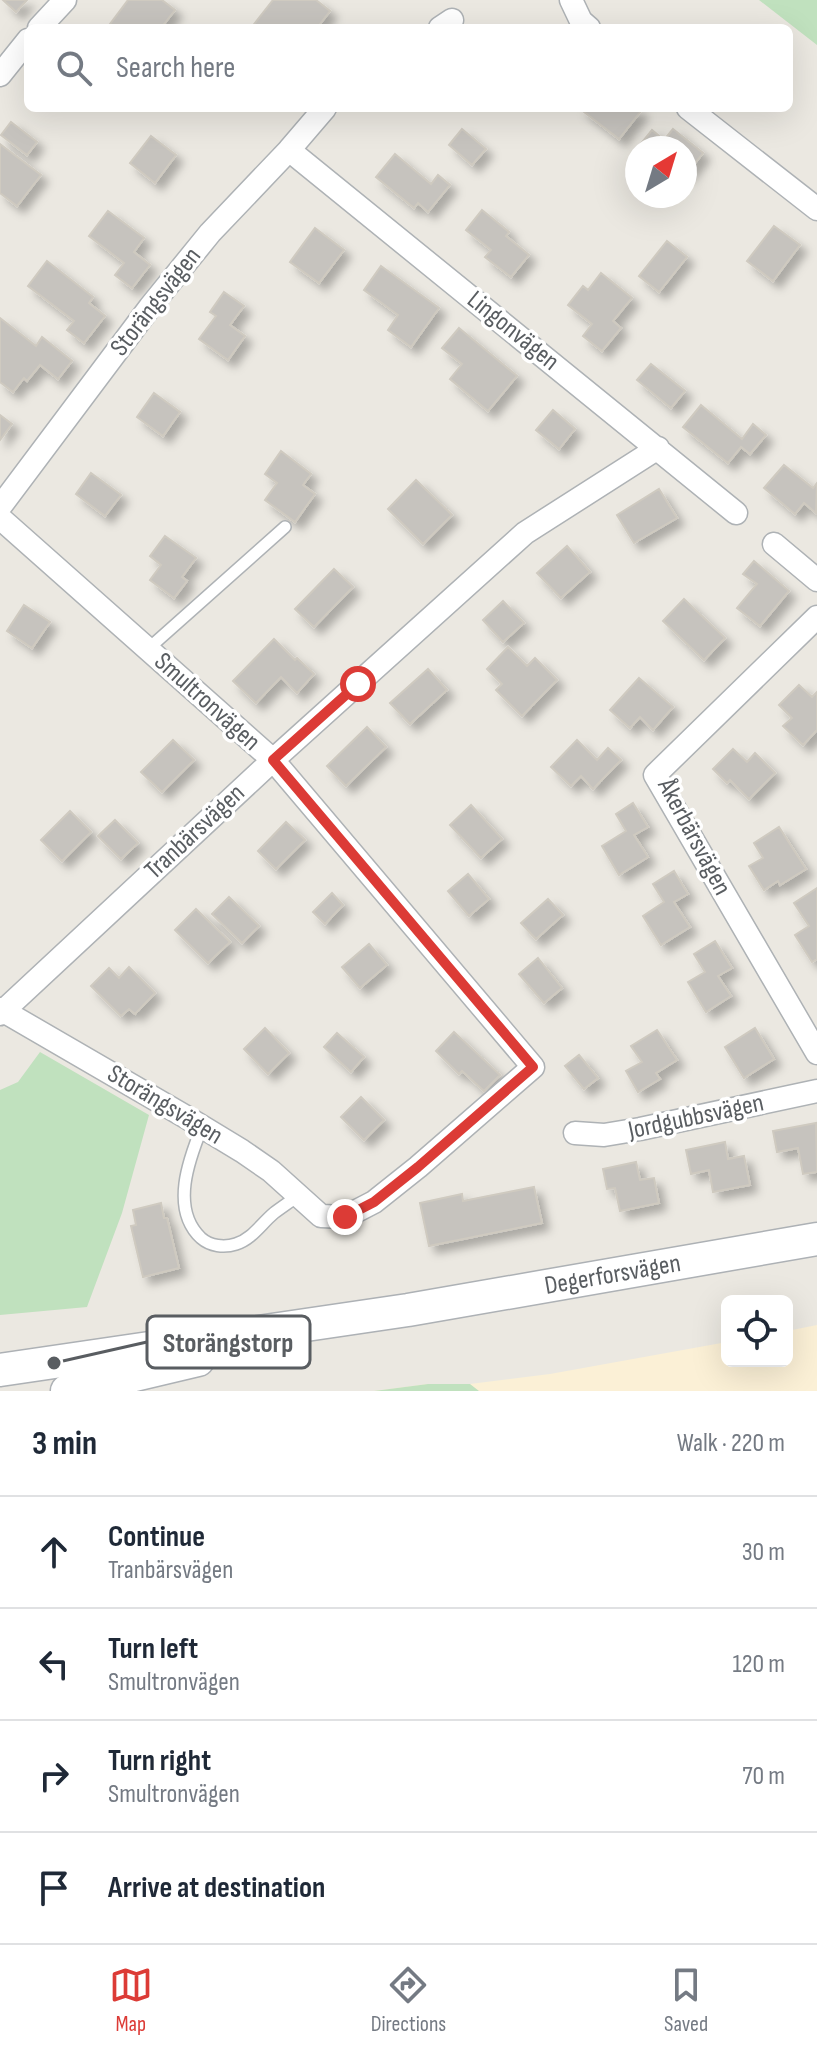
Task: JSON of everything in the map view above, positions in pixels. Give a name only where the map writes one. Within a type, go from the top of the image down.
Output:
[{"type":"main road","name":"Degerforsvägen","points":[[0,1370],[408,1310],[817,1239]]},
{"type":"main road","name":"Degerforsvägen","points":[[67,1391],[408,1310]]},
{"type":"street","points":[[43,24],[65,0]]},
{"type":"street","points":[[571,0],[584,24]]},
{"type":"street","points":[[0,75],[24,45]]},
{"type":"street","name":"Storängsvägen","points":[[0,507],[150,307],[210,233],[322,112]]},
{"type":"street","points":[[693,112],[817,209]]},
{"type":"street","name":"Lingonvägen","points":[[289,150],[736,513]]},
{"type":"street","name":"Tranbärsvägen","points":[[1,1011],[525,533],[658,448]]},
{"type":"street","name":"Smultronvägen","points":[[0,518],[273,760],[533,1067],[374,1202],[345,1217],[321,1216]]},
{"type":"street","points":[[774,544],[817,580]]},
{"type":"street","name":"Åkerbärsvägen","points":[[817,617],[655,775],[817,1053]]},
{"type":"street","name":"Storängsvägen","points":[[1,1011],[202,1127],[271,1171],[321,1216]]},
{"type":"street","name":"Jordgubbsvägen","points":[[575,1133],[604,1135],[640,1129],[817,1091]]},
{"type":"lane","points":[[148,649],[285,527]]},
{"type":"lane","points":[[202,1127],[190,1158],[184,1201],[192,1225],[209,1244],[226,1247],[240,1243],[299,1195]]},
{"type":"shaded area","points":[[817,1325],[817,1391],[374,1391],[550,1374],[721,1343],[721,1367],[793,1367],[793,1330]]},
{"type":"green space","points":[[759,0],[817,0],[817,45]]},
{"type":"green space","points":[[40,1052],[149,1115],[122,1213],[87,1307],[0,1315],[0,1090],[18,1082]]},
{"type":"green space","points":[[428,1384],[470,1384],[479,1391],[374,1391]]},
{"type":"building","points":[[3,0],[27,0],[16,12]]},
{"type":"building","points":[[128,0],[162,0],[175,10],[164,24],[110,24]]},
{"type":"building","points":[[273,0],[316,0],[330,11],[320,24],[254,24]]},
{"type":"building","points":[[584,112],[640,112],[619,139]]},
{"type":"building","points":[[11,122],[37,142],[27,155],[1,135]]},
{"type":"building","points":[[462,129],[486,149],[472,165],[449,145]]},
{"type":"building","points":[[673,129],[682,136],[667,136]]},
{"type":"building","points":[[151,136],[176,155],[155,183],[130,163]]},
{"type":"building","points":[[0,144],[41,175],[17,206],[0,193]]},
{"type":"building","points":[[395,154],[431,184],[438,175],[450,185],[428,212],[418,203],[414,208],[376,177]]},
{"type":"building","points":[[482,210],[509,232],[506,236],[529,255],[511,277],[485,257],[491,250],[466,230]]},
{"type":"building","points":[[108,211],[144,238],[134,252],[150,265],[132,288],[115,275],[124,263],[89,236]]},
{"type":"building","points":[[774,226],[800,245],[773,281],[747,261]]},
{"type":"building","points":[[315,228],[344,250],[319,283],[290,262]]},
{"type":"building","points":[[667,241],[687,257],[659,292],[639,276]]},
{"type":"building","points":[[47,261],[93,297],[89,303],[105,316],[84,343],[67,330],[74,321],[28,286]]},
{"type":"building","points":[[381,266],[439,308],[411,347],[388,330],[398,315],[364,290]]},
{"type":"building","points":[[601,273],[632,298],[613,321],[621,328],[602,351],[583,336],[592,324],[568,305],[583,286],[588,290]]},
{"type":"building","points":[[224,292],[244,306],[230,325],[245,336],[228,360],[199,339],[216,316],[210,312]]},
{"type":"building","points":[[0,318],[36,346],[42,337],[72,361],[58,379],[40,365],[13,392],[0,382]]},
{"type":"building","points":[[459,328],[517,376],[488,411],[450,379],[462,364],[442,348]]},
{"type":"building","points":[[651,364],[685,391],[671,408],[637,380]]},
{"type":"building","points":[[154,393],[180,412],[163,436],[137,417]]},
{"type":"building","points":[[701,405],[742,439],[753,424],[766,435],[750,454],[741,447],[728,463],[683,427]]},
{"type":"building","points":[[553,410],[575,429],[559,449],[536,430]]},
{"type":"building","points":[[0,415],[12,424],[0,440]]},
{"type":"building","points":[[281,451],[311,474],[303,485],[315,494],[295,522],[265,500],[277,483],[265,474]]},
{"type":"building","points":[[784,465],[813,488],[817,483],[816,513],[804,503],[795,514],[764,488]]},
{"type":"building","points":[[91,473],[121,495],[105,516],[76,494]]},
{"type":"building","points":[[416,480],[452,515],[423,544],[388,509]]},
{"type":"building","points":[[659,489],[677,518],[634,543],[617,515]]},
{"type":"building","points":[[165,536],[196,558],[182,577],[187,581],[174,598],[150,580],[161,565],[150,556]]},
{"type":"building","points":[[567,546],[590,572],[561,598],[537,573]]},
{"type":"building","points":[[754,561],[789,591],[760,626],[737,608],[757,584],[743,574]]},
{"type":"building","points":[[334,569],[353,587],[314,627],[295,609]]},
{"type":"building","points":[[684,599],[725,638],[704,660],[663,621]]},
{"type":"building","points":[[503,601],[524,623],[503,642],[483,620]]},
{"type":"building","points":[[24,605],[50,622],[32,648],[7,631]]},
{"type":"building","points":[[274,639],[314,674],[297,693],[281,677],[256,703],[233,681]]},
{"type":"building","points":[[508,647],[527,666],[535,658],[557,680],[522,716],[496,690],[502,684],[487,669]]},
{"type":"building","points":[[428,669],[447,690],[410,724],[390,703]]},
{"type":"building","points":[[639,678],[673,707],[653,730],[640,717],[630,728],[610,710]]},
{"type":"building","points":[[799,685],[812,697],[817,692],[817,730],[803,745],[783,726],[792,718],[779,705]]},
{"type":"building","points":[[367,727],[386,747],[346,786],[327,766]]},
{"type":"building","points":[[173,740],[194,760],[162,792],[141,772]]},
{"type":"building","points":[[577,740],[597,760],[608,748],[621,760],[593,789],[581,776],[571,786],[551,767]]},
{"type":"building","points":[[733,749],[747,762],[755,753],[775,773],[749,799],[730,780],[727,783],[713,769]]},
{"type":"building","points":[[633,803],[648,827],[634,835],[648,857],[619,875],[602,846],[626,831],[616,814]]},
{"type":"building","points":[[471,805],[502,839],[481,858],[450,825]]},
{"type":"building","points":[[70,811],[91,832],[62,861],[41,840]]},
{"type":"building","points":[[115,820],[138,843],[121,859],[98,836]]},
{"type":"building","points":[[286,822],[305,840],[276,869],[258,851]]},
{"type":"building","points":[[779,827],[806,869],[780,885],[778,881],[764,890],[749,866],[763,858],[754,843]]},
{"type":"building","points":[[674,871],[688,894],[674,902],[690,927],[661,945],[643,916],[664,902],[653,884]]},
{"type":"building","points":[[468,874],[489,899],[469,916],[448,891]]},
{"type":"building","points":[[817,888],[817,959],[812,962],[795,935],[809,926],[794,903]]},
{"type":"building","points":[[332,893],[343,905],[325,924],[313,912]]},
{"type":"building","points":[[229,897],[259,926],[242,943],[212,914]]},
{"type":"building","points":[[548,899],[563,915],[536,939],[521,923]]},
{"type":"building","points":[[196,909],[230,942],[208,963],[175,930]]},
{"type":"building","points":[[715,941],[732,968],[718,976],[731,996],[706,1012],[688,982],[705,972],[694,954]]},
{"type":"building","points":[[369,944],[387,965],[360,988],[342,967]]},
{"type":"building","points":[[538,958],[562,988],[544,1003],[519,974]]},
{"type":"building","points":[[129,967],[155,993],[135,1014],[129,1009],[121,1016],[91,986],[109,968],[119,978]]},
{"type":"building","points":[[265,1028],[289,1053],[268,1074],[244,1049]]},
{"type":"building","points":[[755,1028],[774,1059],[744,1078],[725,1047]]},
{"type":"building","points":[[657,1030],[677,1060],[656,1073],[660,1079],[638,1092],[626,1071],[642,1062],[631,1046]]},
{"type":"building","points":[[454,1032],[500,1075],[484,1091],[462,1071],[459,1074],[436,1051]]},
{"type":"building","points":[[337,1033],[364,1057],[351,1072],[324,1047]]},
{"type":"building","points":[[579,1055],[598,1078],[584,1089],[565,1066]]},
{"type":"building","points":[[361,1097],[384,1120],[364,1140],[341,1117]]},
{"type":"building","points":[[816,1123],[817,1172],[803,1174],[798,1148],[777,1152],[773,1131]]},
{"type":"building","points":[[725,1142],[728,1159],[744,1156],[750,1185],[713,1192],[709,1170],[691,1174],[686,1150]]},
{"type":"building","points":[[636,1162],[640,1180],[654,1178],[659,1203],[620,1211],[615,1188],[607,1189],[603,1169]]},
{"type":"building","points":[[534,1187],[542,1223],[429,1246],[420,1203],[462,1194],[463,1201]]},
{"type":"building","points":[[161,1203],[179,1268],[143,1277],[131,1226],[136,1225],[133,1210]]},
{"type":"place","name":"Storängstorp","points":[[54,1363]]},
{"type":"route","points":[[345,1217],[374,1202],[418,1167],[533,1067],[273,760],[358,684]]}]
